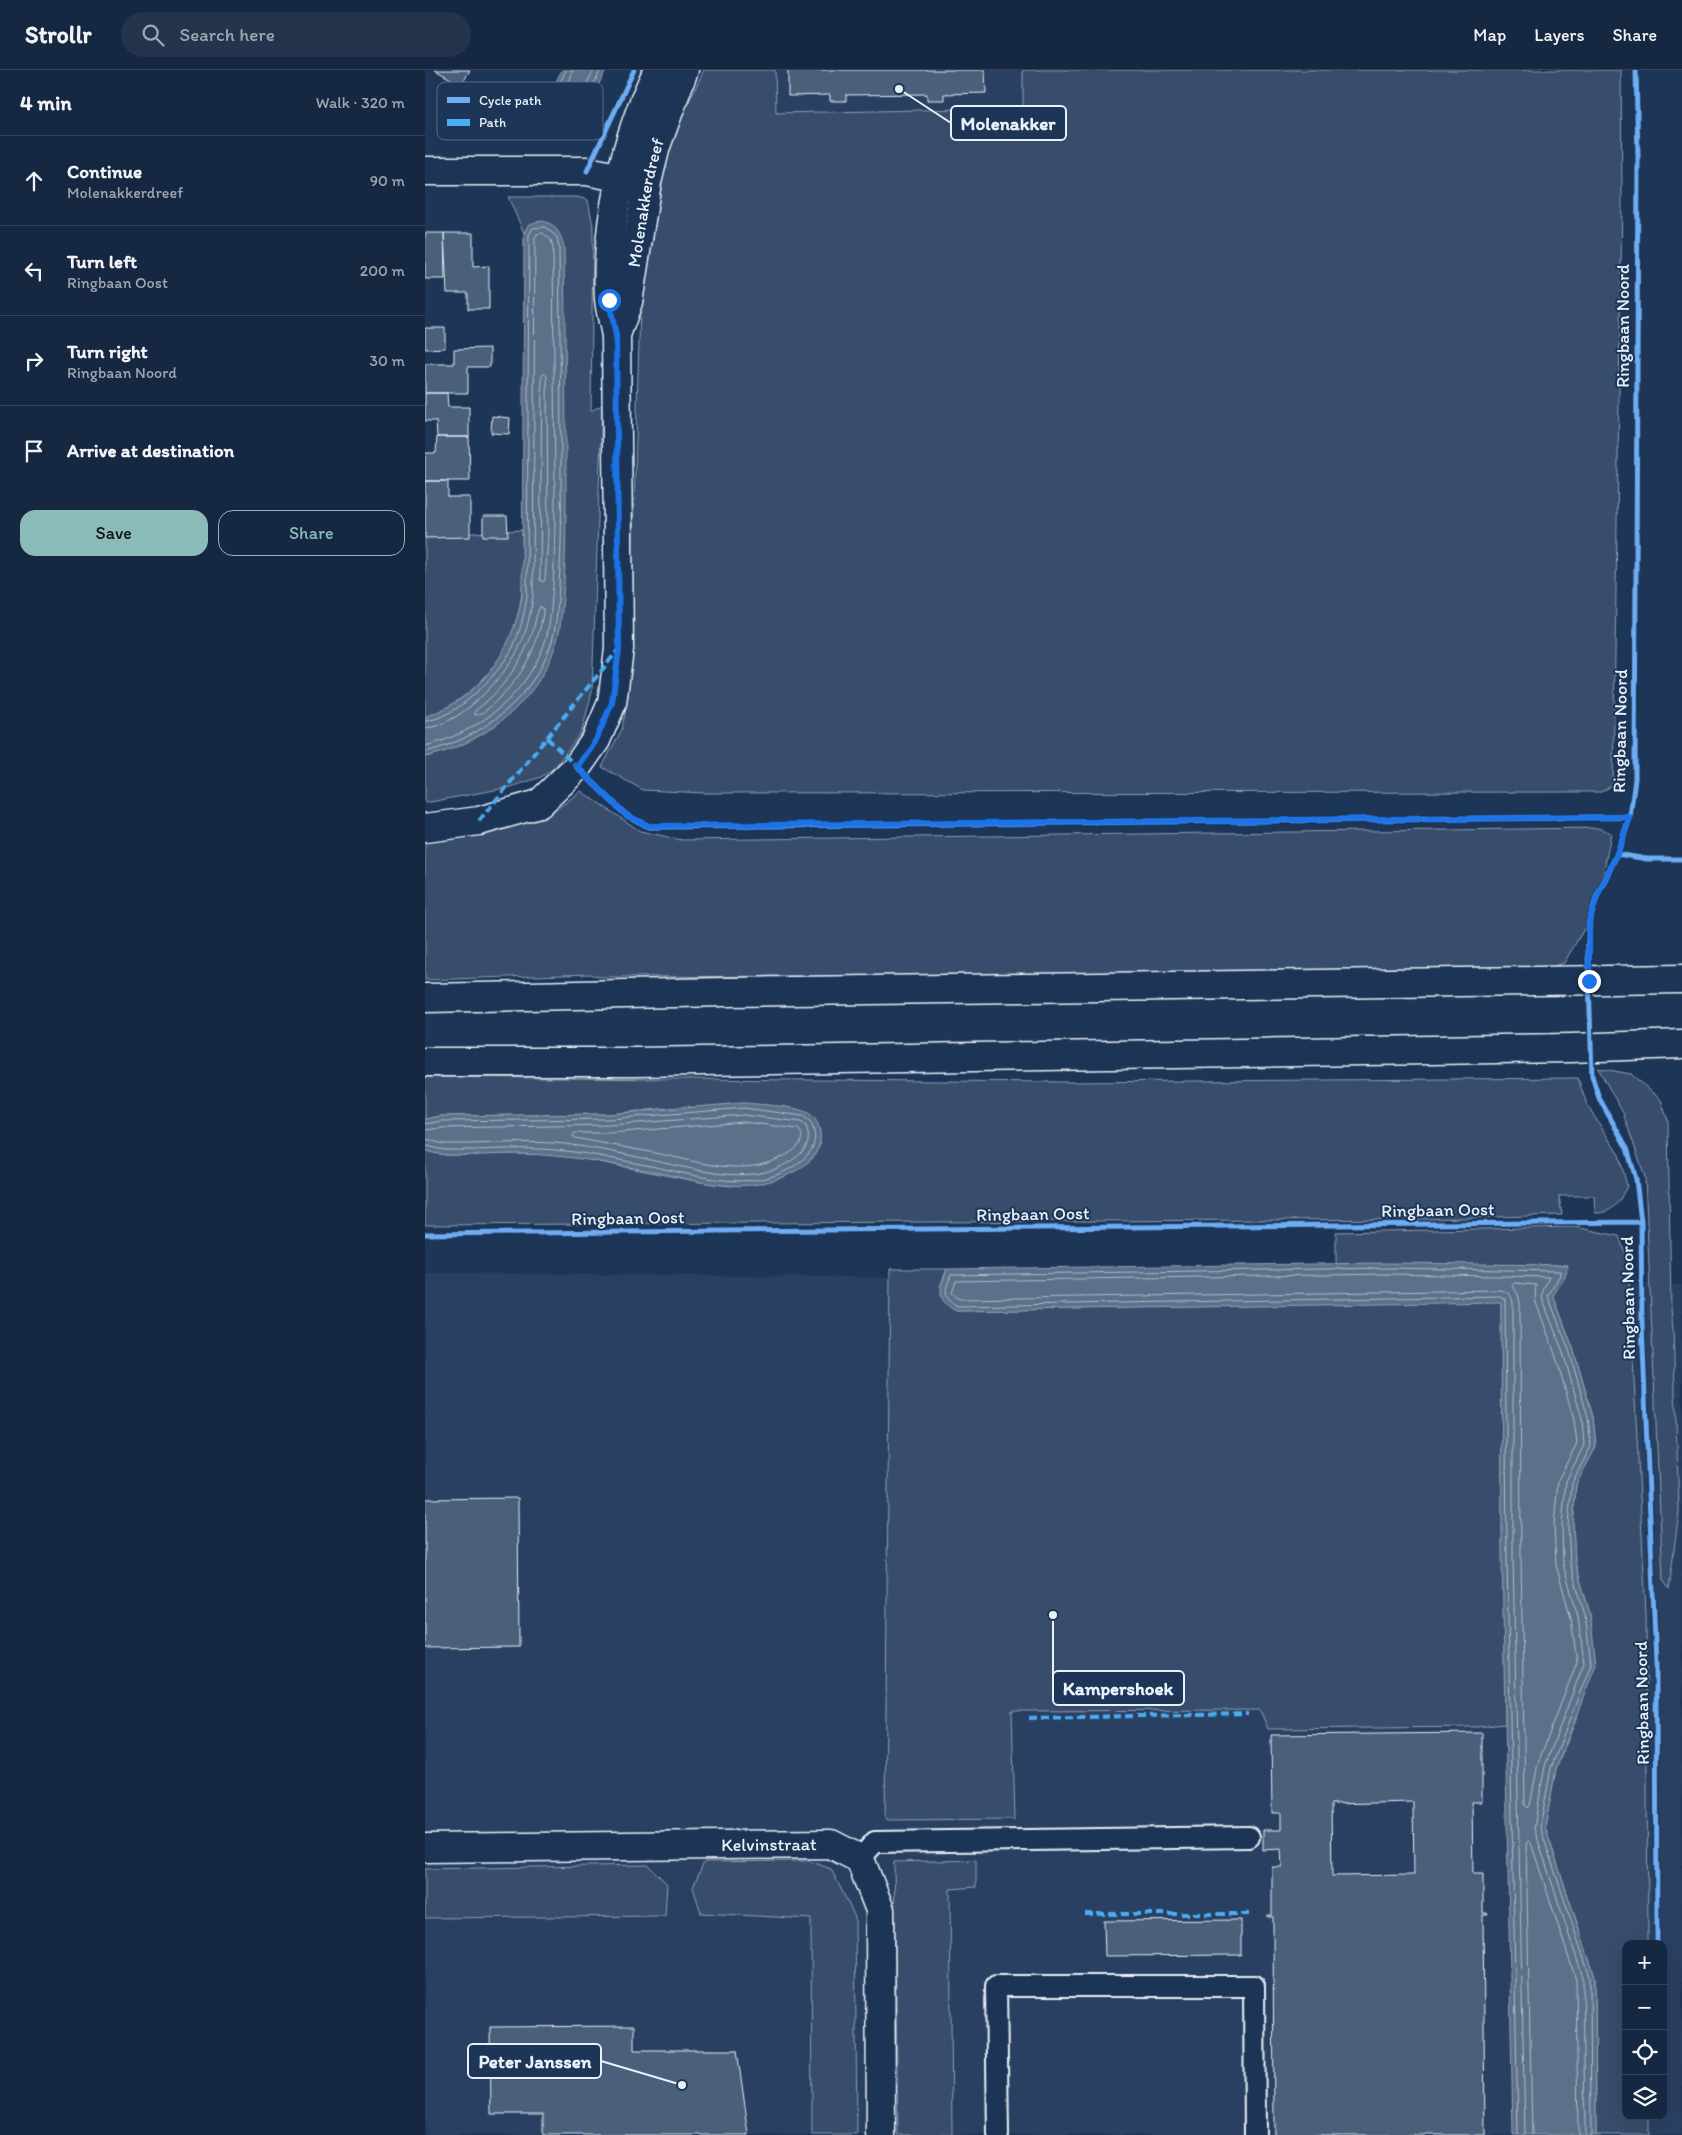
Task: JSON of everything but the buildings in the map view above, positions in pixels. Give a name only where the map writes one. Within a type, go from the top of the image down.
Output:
[{"type":"main road","name":"Molenakkerdreef","points":[[425,828],[479,821],[539,804],[577,767],[596,740],[612,703],[619,649],[616,336],[609,300],[609,257],[620,176],[643,100],[658,70]]},
{"type":"main road","name":"Molenakkerdreef","points":[[616,336],[628,302],[647,182],[656,146],[684,70]]},
{"type":"main road","points":[[425,171],[587,170],[647,182]]},
{"type":"main road","points":[[425,998],[1682,979]]},
{"type":"main road","points":[[425,1062],[655,1062],[1571,1048],[1682,1044]]},
{"type":"main road","name":"Kelvinstraat","points":[[425,1848],[831,1844],[860,1859]]},
{"type":"main road","points":[[860,1859],[880,1910],[881,2135]]},
{"type":"lane","points":[[860,1859],[875,1842],[1249,1836]]},
{"type":"lane","points":[[998,2135],[996,1986],[1254,1986],[1255,2135]]},
{"type":"shaded area","points":[[704,70],[775,70],[776,113],[1023,108],[1023,70],[1621,70],[1622,201],[1613,785],[1601,792],[705,793],[643,790],[602,767],[622,729],[628,696],[641,277],[664,154]]},
{"type":"shaded area","points":[[775,70],[1023,70],[1024,108],[776,113]]},
{"type":"shaded area","points":[[508,197],[577,197],[588,200],[593,226],[591,411],[602,405],[592,692],[582,731],[555,767],[541,777],[511,787],[425,803],[425,757],[450,750],[472,740],[493,727],[511,712],[541,675],[552,652],[560,628],[529,224],[524,233]]},
{"type":"shaded area","points":[[522,530],[523,573],[521,599],[517,619],[510,638],[489,672],[476,686],[461,699],[425,717],[425,536]]},
{"type":"shaded area","points":[[581,791],[640,831],[682,840],[1598,828],[1611,833],[1597,907],[1564,963],[1549,967],[1258,974],[601,977],[590,974],[425,980],[425,840],[520,821],[557,809]]},
{"type":"shaded area","points":[[1598,1068],[1631,1074],[1661,1100],[1668,1121],[1671,1309],[1679,1511],[1669,1589],[1663,1580],[1645,1177],[1623,1113]]},
{"type":"shaded area","points":[[425,1077],[1067,1082],[1578,1078],[1587,1105],[1619,1155],[1627,1186],[1615,1206],[1602,1212],[1595,1213],[1594,1196],[1559,1196],[1562,1215],[1429,1219],[425,1225],[425,1150],[445,1155],[564,1155],[700,1182],[730,1186],[800,1168],[813,1158],[821,1143],[687,1106],[609,1114],[441,1116],[425,1119]]},
{"type":"shaded area","points":[[1575,1227],[1619,1236],[1628,1261],[1646,1615],[1648,1940],[1622,1940],[1622,2120],[1649,2120],[1649,2135],[1596,2135],[1595,1977],[1545,1827],[1556,1769],[1576,1720],[1590,1614],[1575,1562],[1573,1525],[1576,1484],[1596,1447],[1593,1417],[1573,1348],[1553,1295],[1565,1277],[1567,1265],[1336,1264],[1336,1232]]},
{"type":"shaded area","points":[[890,1269],[947,1269],[940,1286],[956,1311],[1501,1301],[1505,1724],[1476,1727],[1268,1729],[1260,1710],[1012,1711],[1015,1819],[885,1820]]},
{"type":"shaded area","points":[[425,1273],[1682,1285],[1682,2135],[425,2135]]},
{"type":"shaded area","points":[[976,1860],[976,1887],[950,1889],[952,2135],[898,2135],[894,1862]]},
{"type":"shaded area","points":[[809,1861],[831,1869],[855,1917],[857,2135],[812,2135],[811,1919],[701,1913],[693,1887],[704,1862]]},
{"type":"shaded area","points":[[648,1865],[667,1884],[665,1916],[425,1918],[425,1869]]},
{"type":"water","points":[[562,70],[606,70],[600,82],[556,82]]},
{"type":"water","points":[[541,221],[554,226],[564,247],[566,532],[564,584],[559,631],[555,647],[546,668],[535,686],[504,719],[486,732],[467,742],[425,757],[425,717],[462,698],[490,671],[510,637],[522,597],[524,233],[529,224]]},
{"type":"water","points":[[744,1103],[790,1108],[810,1114],[820,1131],[820,1142],[810,1161],[801,1168],[769,1182],[731,1185],[704,1182],[603,1162],[571,1158],[523,1154],[445,1155],[425,1150],[425,1119],[441,1116],[609,1114]]},
{"type":"water","points":[[1388,1263],[1568,1265],[1565,1277],[1553,1295],[1573,1348],[1593,1417],[1596,1447],[1576,1484],[1573,1525],[1575,1562],[1590,1614],[1596,1664],[1556,1769],[1545,1827],[1595,1977],[1596,2135],[1513,2135],[1502,1557],[1501,1302],[956,1311],[944,1302],[941,1293],[947,1269]]},
{"type":"marked path","points":[[479,821],[619,649]]},
{"type":"marked path","points":[[547,738],[577,767]]},
{"type":"marked path","points":[[1029,1718],[1248,1714]]},
{"type":"marked path","points":[[1085,1914],[1250,1914]]},
{"type":"cycle path","points":[[603,137],[634,70]]},
{"type":"cycle path","name":"Ringbaan Noord","points":[[1636,70],[1638,157],[1635,779],[1630,817],[1617,854],[1597,896],[1589,922],[1588,946],[1592,1076],[1599,1098],[1627,1148],[1636,1179],[1641,1222],[1642,1323],[1656,1664],[1657,1940]]},
{"type":"cycle path","points":[[587,171],[601,140]]},
{"type":"cycle path","points":[[577,767],[626,815],[649,827],[1630,817]]},
{"type":"cycle path","points":[[1617,854],[1647,859],[1682,859]]},
{"type":"cycle path","name":"Ringbaan Oost","points":[[425,1234],[1641,1222]]},
{"type":"place","name":"Molenakker","points":[[899,89]]},
{"type":"place","name":"Kampershoek","points":[[1053,1615]]},
{"type":"place","name":"Peter Janssen","points":[[682,2085]]},
{"type":"route","points":[[609,300],[616,336],[619,649],[612,703],[596,740],[577,767],[626,815],[649,826],[1630,817],[1617,854],[1597,896],[1589,922],[1589,981]]}]
